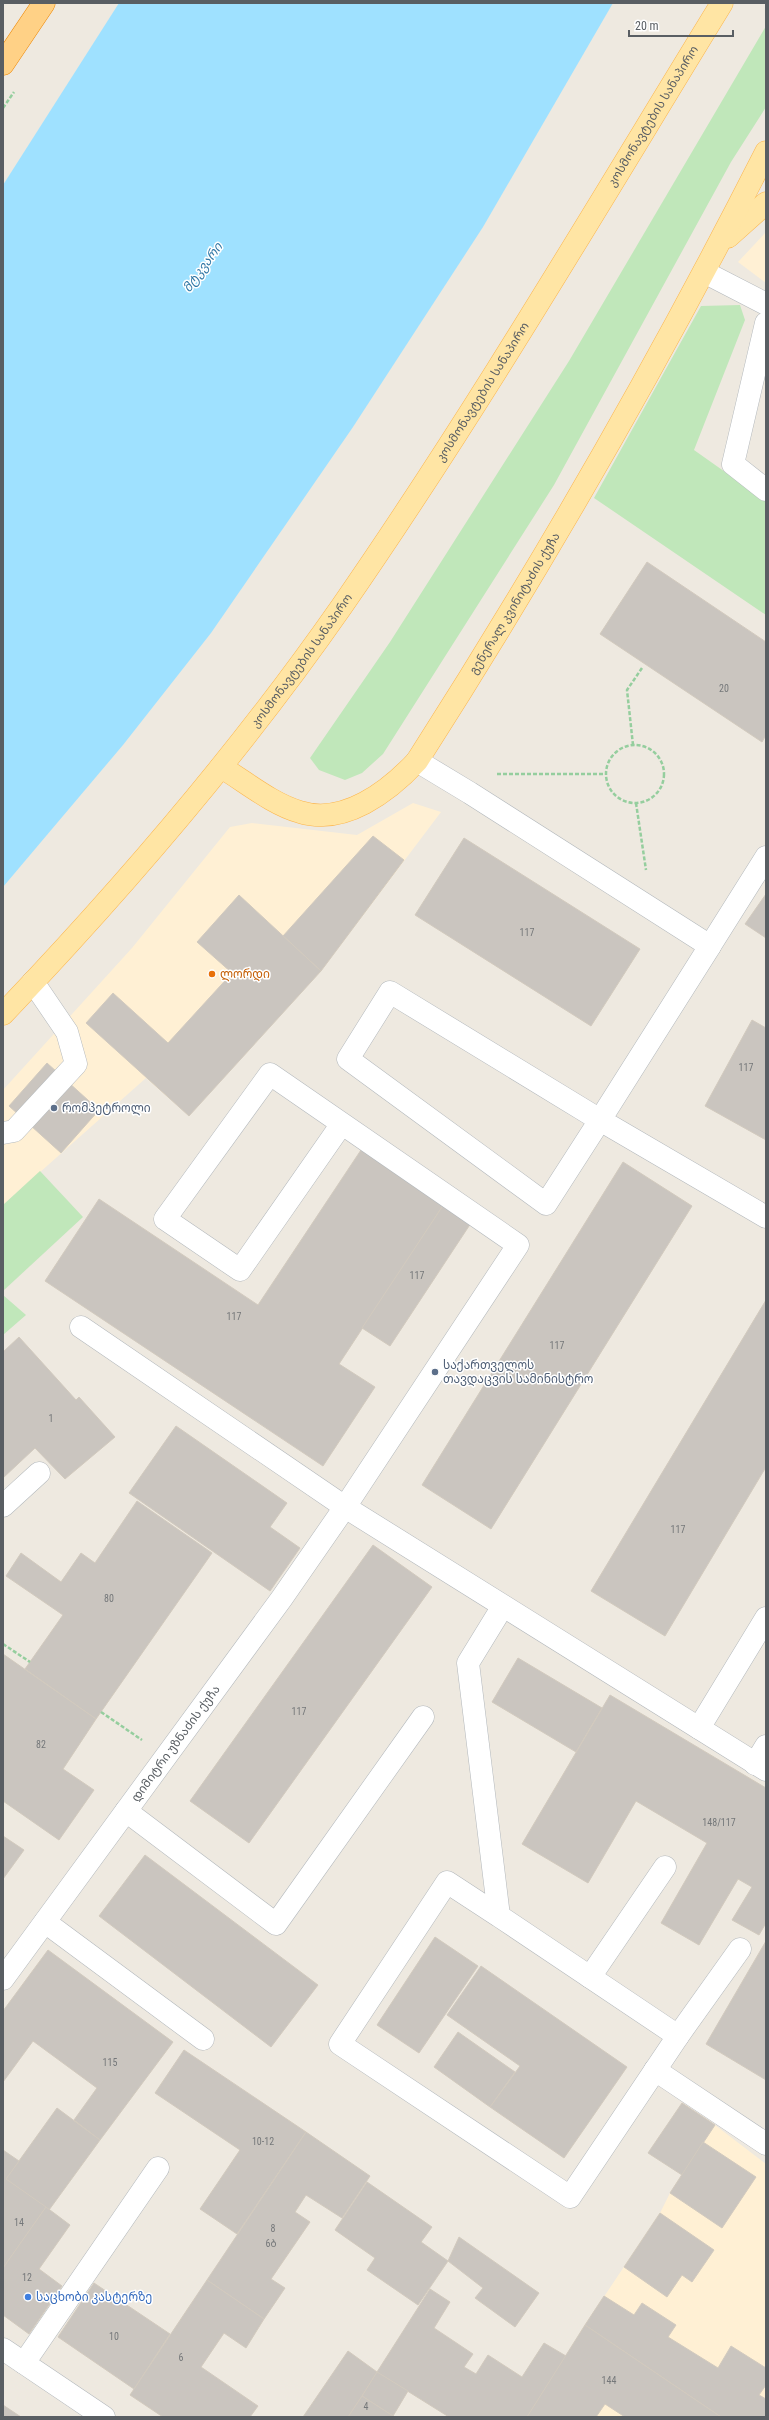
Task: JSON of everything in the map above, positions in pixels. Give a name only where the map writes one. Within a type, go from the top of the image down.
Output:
[{"type":"highway","points":[[3,64],[44,3]]},
{"type":"main road","name":"კოსმონავტების სანაპირო","points":[[3,1014],[171,828],[221,767],[340,608],[425,483],[722,3]]},
{"type":"main road","name":"გენერალ კვინიტაძის ქუჩა","points":[[221,767],[277,802],[300,812],[322,815],[345,811],[362,804],[400,779],[417,761],[580,493],[704,272],[766,152]]},
{"type":"main road","name":"გენერალ კვინიტაძის ქუჩა","points":[[718,246],[766,203]]},
{"type":"street","points":[[704,272],[766,304]]},
{"type":"street","points":[[766,323],[759,388],[732,464],[766,490]]},
{"type":"street","points":[[417,761],[470,793],[710,946]]},
{"type":"street","points":[[766,857],[600,1120],[546,1204],[348,1059],[390,992],[600,1120],[766,1217]]},
{"type":"street","points":[[3,1133],[14,1131],[76,1064],[67,1032],[33,982]]},
{"type":"street","points":[[270,1074],[341,1125],[240,1270],[165,1218],[270,1074]]},
{"type":"street","name":"დიმიტრი უზნაძის ქუჩა","points":[[3,1979],[282,1598],[345,1507],[518,1245],[341,1125]]},
{"type":"street","points":[[81,1327],[345,1507],[699,1728],[762,1760]]},
{"type":"street","points":[[3,1506],[39,1473]]},
{"type":"street","points":[[499,1916],[468,1663],[503,1606]]},
{"type":"street","points":[[699,1728],[766,1618]]},
{"type":"street","points":[[126,1811],[276,1924],[423,1717]]},
{"type":"street","points":[[590,1977],[665,1867]]},
{"type":"street","points":[[678,2036],[447,1882],[340,2044],[570,2197],[678,2036],[740,1949]]},
{"type":"street","points":[[45,1922],[202,2039]]},
{"type":"street","points":[[655,2070],[766,2144]]},
{"type":"street","points":[[24,2363],[158,2168]]},
{"type":"street","points":[[3,2349],[104,2417]]},
{"type":"path","points":[[634,745],[627,690],[642,668]]},
{"type":"path","points":[[634,745],[644,746],[653,750],[663,768],[660,788],[654,796],[646,801],[636,803],[627,802],[612,792],[605,774],[610,757],[617,750],[634,745]]},
{"type":"path","points":[[470,793],[487,774],[605,774]]},
{"type":"path","points":[[636,803],[652,909]]},
{"type":"path","points":[[3,1644],[30,1662]]},
{"type":"path","points":[[101,1712],[166,1756]]},
{"type":"shaded area","points":[[766,232],[766,283],[738,262]]},
{"type":"shaded area","points":[[413,803],[441,812],[321,971],[189,1116],[146,1078],[3,1205],[3,1090],[132,948],[230,827],[252,823],[357,835]]},
{"type":"shaded area","points":[[715,2125],[766,2164],[766,2417],[529,2417],[585,2325],[660,2213],[670,2193]]},
{"type":"green space","points":[[766,26],[766,107],[731,162],[554,485],[383,754],[362,773],[345,780],[319,770],[310,758],[390,642],[569,361]]},
{"type":"green space","points":[[740,305],[745,320],[694,450],[766,501],[766,615],[594,498],[701,306]]},
{"type":"green space","points":[[40,1171],[83,1217],[3,1291],[3,1205]]},
{"type":"green space","points":[[3,1295],[26,1315],[3,1335]]},
{"type":"water","name":"მტკვარი","points":[[119,3],[613,3],[483,227],[353,427],[211,633],[123,745],[3,887],[3,185]]},
{"type":"building","points":[[647,562],[766,642],[766,735],[762,742],[600,634]]},
{"type":"building","points":[[373,836],[404,860],[321,971],[283,936]]},
{"type":"building","points":[[464,838],[640,949],[591,1026],[415,915]]},
{"type":"building","points":[[766,894],[766,938],[745,924]]},
{"type":"building","points":[[239,895],[321,971],[189,1116],[86,1023],[113,993],[168,1043],[232,973],[197,942]]},
{"type":"building","points":[[752,1020],[766,1028],[766,1140],[705,1106]]},
{"type":"building","points":[[47,1063],[99,1110],[61,1153],[9,1106]]},
{"type":"building","points":[[361,1150],[444,1204],[339,1364],[375,1387],[323,1466],[45,1281],[99,1199],[258,1305]]},
{"type":"building","points":[[623,1162],[692,1206],[491,1529],[422,1485]]},
{"type":"building","points":[[444,1204],[471,1223],[390,1346],[362,1328]]},
{"type":"building","points":[[766,1300],[766,1467],[665,1636],[591,1591]]},
{"type":"building","points":[[19,1337],[76,1400],[79,1397],[115,1437],[65,1479],[35,1448],[3,1478],[3,1352]]},
{"type":"building","points":[[176,1426],[287,1503],[270,1527],[300,1548],[270,1591],[129,1493]]},
{"type":"building","points":[[137,1501],[212,1553],[96,1719],[25,1669],[63,1615],[6,1576],[21,1553],[61,1582],[81,1553],[95,1563]]},
{"type":"building","points":[[373,1545],[432,1587],[249,1843],[190,1801]]},
{"type":"building","points":[[3,1654],[96,1719],[63,1769],[94,1790],[59,1840],[3,1801]]},
{"type":"building","points":[[518,1658],[602,1708],[576,1752],[492,1702]]},
{"type":"building","points":[[610,1695],[766,1788],[766,1923],[759,1935],[732,1920],[752,1887],[738,1879],[699,1945],[661,1923],[707,1843],[636,1801],[588,1883],[522,1844]]},
{"type":"building","points":[[3,1836],[24,1850],[3,1879]]},
{"type":"building","points":[[145,1855],[318,1985],[271,2047],[99,1916]]},
{"type":"building","points":[[435,1937],[478,1966],[419,2053],[377,2025]]},
{"type":"building","points":[[766,1941],[766,2080],[706,2044]]},
{"type":"building","points":[[48,1950],[173,2042],[100,2140],[74,2120],[97,2088],[33,2041],[3,2082],[3,2011]]},
{"type":"building","points":[[481,1966],[627,2067],[564,2158],[490,2107],[520,2066],[447,2015]]},
{"type":"building","points":[[458,2032],[515,2072],[490,2107],[434,2067]]},
{"type":"building","points":[[184,2050],[306,2132],[237,2234],[200,2209],[240,2150],[155,2093]]},
{"type":"building","points":[[682,2103],[715,2125],[682,2175],[648,2153]]},
{"type":"building","points":[[57,2108],[100,2140],[49,2210],[6,2179]]},
{"type":"building","points":[[306,2132],[370,2176],[342,2218],[306,2195],[295,2212],[310,2222],[271,2279],[285,2288],[264,2319],[207,2280]]},
{"type":"building","points":[[703,2142],[756,2177],[722,2228],[670,2193]]},
{"type":"building","points":[[3,2150],[19,2161],[6,2179],[46,2207],[3,2268]]},
{"type":"building","points":[[367,2182],[432,2227],[421,2242],[448,2261],[418,2305],[367,2270],[375,2258],[335,2230]]},
{"type":"building","points":[[46,2207],[70,2225],[39,2269],[62,2286],[29,2334],[3,2315],[3,2268]]},
{"type":"building","points":[[660,2213],[714,2250],[692,2282],[682,2275],[667,2297],[624,2267]]},
{"type":"building","points":[[459,2237],[539,2293],[515,2327],[475,2298],[483,2288],[448,2261]]},
{"type":"building","points":[[207,2280],[264,2319],[246,2348],[224,2333],[201,2367],[258,2406],[250,2417],[163,2417],[130,2395]]},
{"type":"building","points":[[94,2283],[170,2334],[134,2389],[58,2337]]},
{"type":"building","points":[[430,2289],[450,2302],[434,2328],[473,2354],[464,2367],[476,2374],[488,2355],[522,2377],[544,2343],[566,2356],[527,2417],[449,2417],[377,2372]]},
{"type":"building","points":[[604,2296],[634,2315],[642,2303],[676,2325],[668,2337],[718,2368],[731,2346],[766,2368],[766,2385],[759,2395],[766,2399],[766,2417],[721,2417],[585,2325]]},
{"type":"building","points":[[585,2325],[721,2417],[625,2417],[605,2404],[596,2417],[527,2417]]},
{"type":"building","points":[[348,2351],[377,2372],[348,2417],[303,2417]]},
{"type":"building","points":[[377,2372],[408,2391],[393,2416],[362,2396]]},
{"type":"building","points":[[362,2396],[393,2416],[395,2417],[348,2417]]},
{"type":"building","points":[[3,2405],[21,2417],[3,2417]]},
{"type":"place","name":"ლორდი","points":[[212,974]]},
{"type":"place","name":"რომპეტროლი","points":[[54,1108]]},
{"type":"place","name":"საქართველოს თავდაცვის სამინისტრო","points":[[435,1372]]},
{"type":"place","name":"საცხობი კასტერზე","points":[[28,2297]]}]
